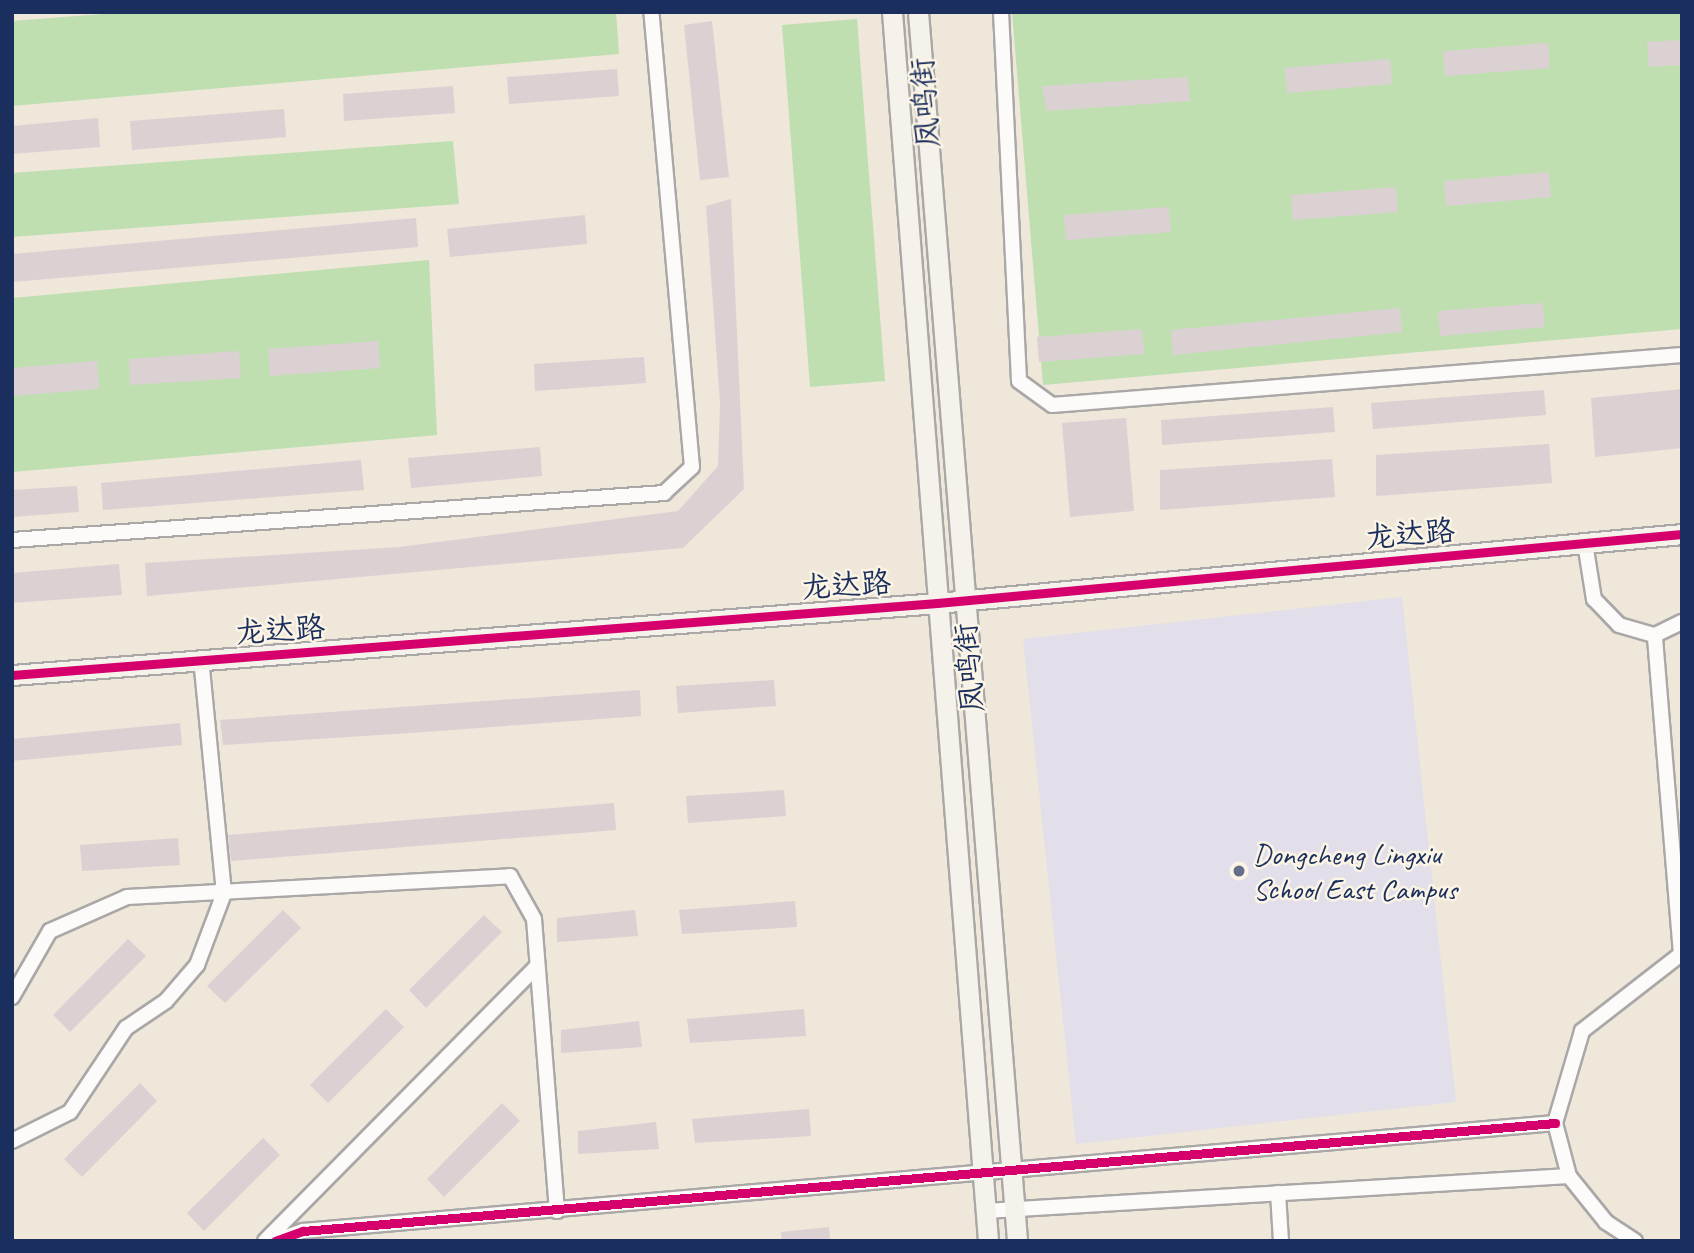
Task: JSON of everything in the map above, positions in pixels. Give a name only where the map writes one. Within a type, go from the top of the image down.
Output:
[{"type":"main road","name":"凤鸣街","points":[[892,12],[988,1241]]},
{"type":"main road","name":"凤鸣街","points":[[918,12],[1017,1241]]},
{"type":"main road","name":"龙达路","points":[[12,675],[937,603],[1682,534]]},
{"type":"street","points":[[12,540],[664,493],[692,467],[651,12]]},
{"type":"street","points":[[1001,12],[1020,381],[1052,405],[1682,355]]},
{"type":"street","points":[[1585,542],[1594,599],[1619,625],[1655,635],[1682,622]]},
{"type":"street","points":[[1635,1241],[1606,1222],[1569,1176],[1555,1123],[1582,1031],[1681,954],[1655,635]]},
{"type":"street","points":[[12,1142],[70,1112],[126,1028],[166,1001],[189,974],[223,893],[201,660]]},
{"type":"street","points":[[12,998],[50,931],[127,897],[510,876],[534,919],[557,1211]]},
{"type":"street","points":[[265,1241],[537,966]]},
{"type":"street","points":[[275,1241],[303,1231],[1011,1173],[1555,1123]]},
{"type":"street","points":[[985,1211],[1569,1176]]},
{"type":"street","points":[[1278,1194],[1281,1241]]},
{"type":"shaded area","name":"Dongcheng Lingxiu School East Campus","points":[[1402,597],[1456,1102],[1076,1144],[1023,639]]},
{"type":"green space","points":[[129,12],[616,12],[619,54],[12,106],[12,21]]},
{"type":"green space","points":[[1012,12],[1682,12],[1682,329],[1043,385]]},
{"type":"green space","points":[[857,19],[885,381],[810,387],[782,25]]},
{"type":"green space","points":[[453,141],[459,204],[12,237],[12,173]]},
{"type":"green space","points":[[429,260],[437,435],[12,472],[12,298]]},
{"type":"building","points":[[712,21],[729,177],[700,180],[684,25]]},
{"type":"building","points":[[1682,40],[1682,65],[1649,67],[1647,42]]},
{"type":"building","points":[[1548,43],[1550,68],[1445,76],[1443,51]]},
{"type":"building","points":[[1390,59],[1392,84],[1287,93],[1285,68]]},
{"type":"building","points":[[617,69],[619,96],[509,104],[507,77]]},
{"type":"building","points":[[1188,77],[1190,101],[1047,111],[1042,86]]},
{"type":"building","points":[[453,86],[455,113],[344,121],[343,94]]},
{"type":"building","points":[[284,109],[286,137],[132,150],[130,121]]},
{"type":"building","points":[[98,118],[100,147],[12,154],[12,126]]},
{"type":"building","points":[[1549,172],[1551,197],[1446,206],[1444,181]]},
{"type":"building","points":[[1396,187],[1398,212],[1293,220],[1291,195]]},
{"type":"building","points":[[731,199],[744,489],[683,548],[147,596],[145,563],[399,547],[678,511],[718,466],[720,403],[706,206]]},
{"type":"building","points":[[1169,207],[1171,232],[1066,240],[1064,215]]},
{"type":"building","points":[[585,215],[587,244],[450,257],[447,229]]},
{"type":"building","points":[[416,218],[418,247],[12,282],[12,254]]},
{"type":"building","points":[[1543,303],[1544,327],[1440,336],[1438,311]]},
{"type":"building","points":[[1400,308],[1402,332],[1173,355],[1171,330]]},
{"type":"building","points":[[1142,329],[1144,354],[1039,362],[1037,337]]},
{"type":"building","points":[[378,341],[380,368],[270,376],[268,349]]},
{"type":"building","points":[[239,351],[241,378],[130,385],[129,359]]},
{"type":"building","points":[[644,357],[646,383],[535,391],[534,364]]},
{"type":"building","points":[[97,361],[99,389],[12,396],[12,368]]},
{"type":"building","points":[[1682,389],[1682,448],[1595,457],[1591,398]]},
{"type":"building","points":[[1544,390],[1546,415],[1373,429],[1371,403]]},
{"type":"building","points":[[1333,407],[1335,432],[1162,445],[1161,420]]},
{"type":"building","points":[[1126,418],[1134,511],[1070,517],[1062,423]]},
{"type":"building","points":[[1549,444],[1552,483],[1376,496],[1376,455]]},
{"type":"building","points":[[540,447],[542,476],[411,488],[408,458]]},
{"type":"building","points":[[1332,459],[1335,497],[1160,510],[1160,470]]},
{"type":"building","points":[[361,460],[364,490],[103,510],[101,483]]},
{"type":"building","points":[[77,486],[79,512],[12,517],[12,490]]},
{"type":"building","points":[[119,564],[122,595],[12,603],[12,573]]},
{"type":"building","points":[[774,680],[776,706],[678,713],[676,686]]},
{"type":"building","points":[[640,690],[641,716],[410,733],[223,745],[220,720]]},
{"type":"building","points":[[180,723],[182,745],[12,761],[12,739]]},
{"type":"building","points":[[784,790],[786,816],[688,823],[686,796]]},
{"type":"building","points":[[614,803],[616,830],[231,861],[228,835]]},
{"type":"building","points":[[178,838],[180,865],[82,871],[80,845]]},
{"type":"building","points":[[795,901],[797,927],[682,934],[679,910]]},
{"type":"building","points":[[283,910],[301,928],[225,1003],[207,986]]},
{"type":"building","points":[[635,910],[638,936],[557,942],[557,918]]},
{"type":"building","points":[[484,915],[502,932],[426,1008],[409,990]]},
{"type":"building","points":[[128,939],[146,956],[70,1032],[53,1015]]},
{"type":"building","points":[[386,1009],[404,1027],[328,1103],[310,1085]]},
{"type":"building","points":[[804,1009],[806,1036],[690,1043],[687,1019]]},
{"type":"building","points":[[639,1021],[642,1047],[561,1053],[561,1030]]},
{"type":"building","points":[[140,1083],[157,1101],[82,1177],[64,1159]]},
{"type":"building","points":[[502,1103],[520,1121],[444,1197],[427,1179]]},
{"type":"building","points":[[809,1109],[811,1136],[695,1143],[692,1119]]},
{"type":"building","points":[[656,1122],[659,1149],[578,1154],[578,1131]]},
{"type":"building","points":[[263,1138],[280,1155],[204,1231],[187,1213]]},
{"type":"building","points":[[829,1227],[830,1241],[782,1241],[781,1232]]},
{"type":"cycle path","points":[[12,675],[937,603],[1682,534]]},
{"type":"cycle path","points":[[275,1241],[303,1231],[1555,1123]]},
{"type":"place","name":"Dongcheng Lingxiu School East Campus","points":[[1239,871]]}]
